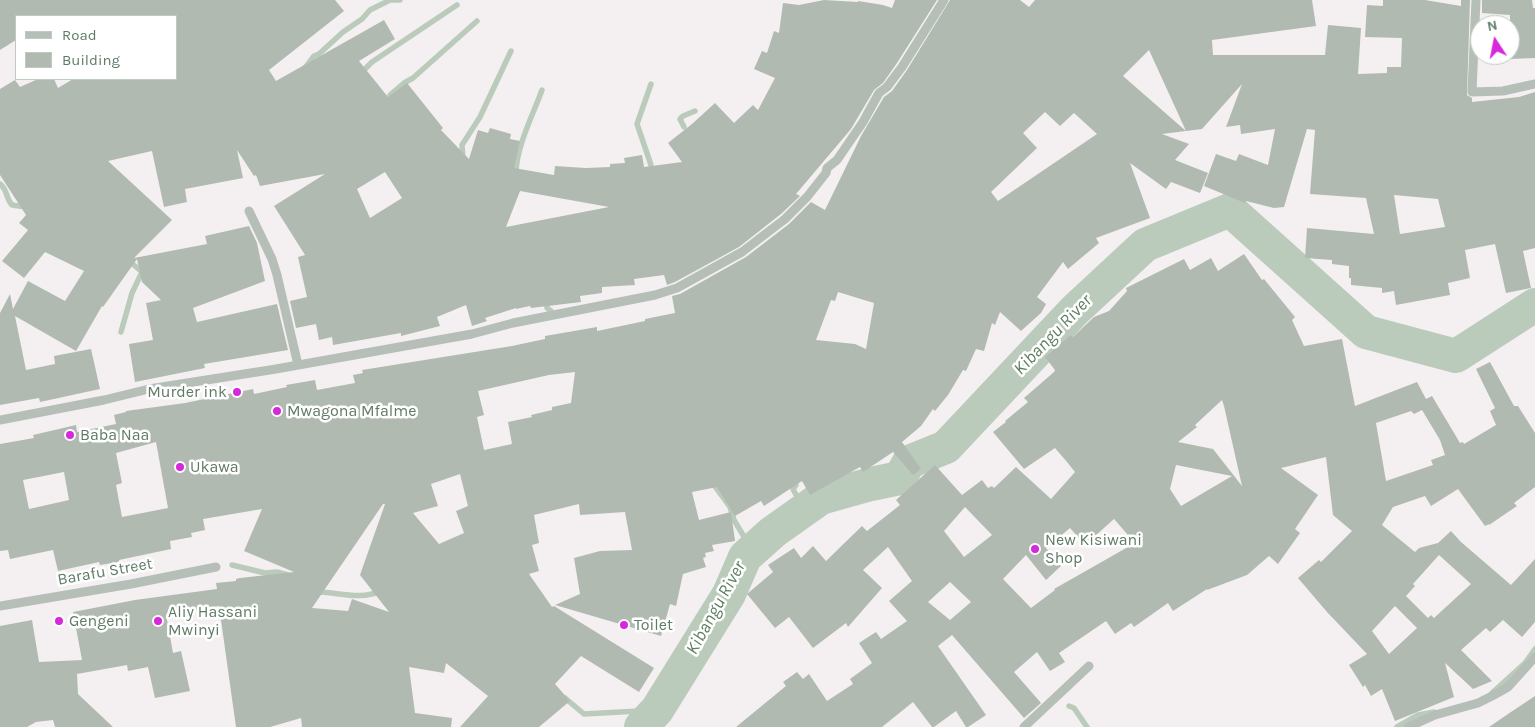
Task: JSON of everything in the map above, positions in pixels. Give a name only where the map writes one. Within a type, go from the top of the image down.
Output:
[{"type":"street","points":[[0,420],[150,389],[472,334],[513,323],[655,295],[676,288],[742,252],[785,219],[807,197],[826,173],[827,168],[837,160],[863,122],[879,94],[888,87],[902,67],[944,0]]},
{"type":"street","points":[[1476,0],[1472,92],[1503,91],[1535,84]]},
{"type":"street","points":[[249,212],[272,259],[298,365]]},
{"type":"street","name":"Barafu Street","points":[[0,606],[131,584],[216,567]]},
{"type":"street","points":[[1408,727],[1435,715],[1478,703],[1492,696],[1508,687],[1535,657]]},
{"type":"street","points":[[1024,727],[1089,666]]},
{"type":"building","points":[[0,0],[335,0],[344,11],[269,70],[276,81],[384,20],[395,39],[359,61],[388,97],[407,83],[443,128],[441,130],[469,159],[478,130],[488,133],[490,128],[511,134],[510,139],[520,141],[514,168],[554,175],[555,166],[610,167],[610,164],[625,163],[624,158],[642,155],[644,167],[682,162],[668,143],[715,103],[734,123],[753,105],[758,110],[775,78],[754,69],[762,51],[767,53],[774,31],[779,33],[783,3],[799,5],[824,0],[858,1],[892,8],[895,0],[937,0],[883,83],[874,90],[851,129],[796,194],[800,196],[781,214],[739,247],[667,285],[664,275],[634,279],[635,285],[602,287],[602,293],[580,296],[581,302],[516,308],[485,318],[487,321],[472,326],[466,305],[437,317],[440,326],[401,336],[401,333],[333,345],[332,337],[319,340],[316,324],[296,328],[290,301],[307,297],[298,257],[305,255],[274,206],[325,174],[260,186],[256,175],[254,176],[237,150],[243,178],[185,189],[187,202],[164,207],[152,151],[108,161],[172,220],[134,258],[207,244],[205,236],[249,226],[257,243],[265,281],[193,308],[197,322],[277,304],[288,350],[204,364],[205,368],[135,382],[129,344],[153,340],[146,303],[161,300],[142,282],[137,259],[102,306],[76,351],[15,316],[26,370],[55,364],[54,356],[91,349],[100,389],[40,402],[39,398],[0,405],[0,313],[10,294],[13,309],[28,281],[65,301],[84,271],[45,252],[24,278],[2,261],[28,230],[19,223],[26,215],[0,175],[0,89],[15,80],[20,87],[36,80],[54,80],[58,88],[71,80],[178,80],[178,15],[15,15],[15,41],[0,50]],"holes":[[[385,172],[402,198],[370,218],[357,189]],[[520,191],[609,207],[506,227]]]},
{"type":"building","points":[[950,0],[1020,0],[1029,7],[1035,0],[1312,0],[1316,26],[1212,40],[1213,55],[1325,55],[1328,25],[1361,28],[1358,74],[1387,73],[1387,67],[1401,67],[1402,38],[1365,37],[1367,5],[1383,6],[1383,0],[1425,0],[1461,6],[1461,0],[1470,0],[1467,95],[1472,98],[1472,102],[1519,97],[1535,92],[1535,248],[1523,251],[1531,288],[1506,293],[1495,244],[1465,250],[1470,278],[1448,283],[1450,295],[1396,305],[1394,291],[1382,293],[1382,288],[1351,285],[1349,266],[1332,264],[1332,260],[1305,258],[1307,228],[1374,234],[1366,198],[1310,194],[1315,130],[1307,129],[1284,207],[1274,208],[1246,201],[1245,203],[1204,186],[1216,154],[1236,161],[1239,154],[1268,165],[1275,129],[1241,134],[1240,125],[1226,127],[1242,84],[1202,129],[1162,134],[1189,144],[1175,160],[1208,173],[1200,193],[1171,182],[1166,189],[1130,163],[1150,218],[1096,238],[1099,243],[1068,269],[1063,262],[1037,297],[1046,304],[1041,313],[1021,331],[1000,312],[995,325],[992,323],[984,351],[976,349],[966,371],[963,370],[948,395],[935,411],[933,409],[921,426],[902,442],[921,469],[913,475],[893,452],[863,472],[860,467],[810,495],[802,481],[764,506],[761,501],[735,516],[717,487],[692,492],[699,520],[731,512],[735,541],[712,545],[714,551],[705,553],[706,557],[703,558],[706,567],[683,574],[676,606],[670,604],[661,636],[555,605],[580,594],[574,558],[600,551],[632,550],[625,512],[580,515],[579,504],[534,515],[539,543],[532,545],[539,571],[529,574],[552,607],[554,606],[654,668],[639,692],[581,656],[555,684],[570,701],[539,727],[460,727],[488,696],[446,663],[444,673],[409,667],[415,713],[452,718],[451,727],[302,727],[301,718],[270,727],[236,727],[219,606],[166,614],[173,653],[181,651],[190,691],[155,698],[148,667],[128,671],[127,665],[77,674],[78,694],[113,727],[55,727],[53,720],[36,722],[27,727],[0,727],[0,626],[32,620],[39,662],[82,660],[73,612],[135,600],[217,589],[216,583],[236,581],[236,579],[240,578],[294,572],[244,551],[262,509],[203,519],[205,530],[191,533],[192,537],[170,541],[171,549],[119,560],[119,562],[100,565],[99,562],[58,571],[53,550],[10,559],[8,550],[0,551],[0,444],[34,438],[33,435],[76,425],[77,432],[116,424],[114,415],[126,411],[185,403],[253,389],[254,394],[287,387],[286,385],[315,380],[317,390],[355,383],[353,375],[363,373],[362,370],[512,346],[545,339],[545,336],[597,327],[597,331],[675,313],[672,296],[680,294],[746,257],[789,224],[811,202],[825,210],[861,136],[884,97],[892,91]],"holes":[[[1149,50],[1186,131],[1123,76]],[[1045,112],[1060,126],[1074,113],[1097,134],[998,201],[991,192],[1037,148],[1023,133]],[[1394,195],[1438,199],[1445,227],[1400,234]],[[838,292],[874,303],[866,349],[855,344],[816,340],[831,300],[835,301]],[[575,372],[571,403],[552,407],[552,410],[531,415],[532,417],[508,422],[512,444],[484,450],[477,417],[484,415],[478,391],[549,375]],[[156,442],[168,508],[122,517],[116,485],[122,483],[116,453]],[[64,472],[69,500],[29,509],[23,480]],[[460,474],[468,506],[456,511],[464,533],[439,544],[413,513],[438,506],[431,484]],[[383,504],[385,504],[360,575],[389,612],[352,599],[348,611],[312,608]]]},
{"type":"building","points":[[1482,0],[1532,0],[1533,8],[1535,8],[1535,58],[1520,59],[1520,15],[1482,13]]},
{"type":"building","points":[[1244,254],[1262,280],[1264,279],[1295,317],[1292,320],[1304,346],[1342,339],[1355,406],[1417,382],[1426,399],[1432,396],[1460,443],[1463,442],[1464,444],[1496,425],[1490,411],[1495,408],[1476,369],[1490,362],[1514,406],[1518,406],[1535,433],[1535,487],[1514,503],[1517,506],[1485,526],[1458,489],[1431,506],[1425,496],[1393,507],[1382,525],[1415,552],[1419,548],[1438,543],[1451,531],[1511,585],[1535,559],[1535,622],[1522,637],[1503,620],[1490,632],[1486,628],[1461,650],[1492,681],[1473,689],[1445,663],[1454,697],[1395,721],[1382,689],[1371,696],[1365,685],[1363,687],[1349,665],[1367,654],[1298,578],[1319,560],[1321,562],[1352,531],[1333,515],[1326,457],[1281,468],[1318,495],[1295,529],[1300,533],[1278,564],[1269,556],[1247,575],[1207,589],[1173,611],[1168,603],[1134,627],[1131,623],[1115,634],[1106,621],[1059,653],[1065,662],[1050,671],[1037,652],[1014,672],[1041,703],[1024,718],[952,635],[938,646],[986,715],[968,727],[966,727],[956,711],[932,727],[913,702],[882,727],[736,727],[786,686],[783,682],[797,672],[803,679],[809,674],[827,701],[853,684],[850,679],[872,663],[859,643],[876,632],[881,639],[907,621],[889,601],[912,581],[888,547],[863,570],[882,588],[848,627],[846,623],[813,648],[789,617],[775,628],[747,594],[773,572],[768,565],[794,548],[801,558],[813,546],[826,561],[862,526],[867,531],[900,505],[896,500],[935,465],[962,495],[982,480],[988,488],[992,486],[994,488],[1016,467],[1051,499],[1075,472],[1055,448],[1024,469],[993,432],[1028,402],[1024,398],[1054,372],[1055,370],[1045,357],[1071,335],[1073,337],[1094,317],[1109,311],[1127,291],[1126,288],[1184,259],[1190,270],[1211,258],[1218,271]],"holes":[[[1222,400],[1242,486],[1213,449],[1178,442],[1197,427],[1195,425]],[[1422,410],[1440,440],[1445,455],[1431,460],[1433,465],[1386,481],[1376,423],[1411,411],[1414,414]],[[1176,465],[1232,476],[1181,506],[1170,489]],[[965,507],[992,535],[964,557],[944,531]],[[1114,519],[1135,543],[1054,589],[1031,608],[1003,579],[1026,555],[1046,580],[1061,566],[1046,548],[1070,528],[1085,545]],[[1439,555],[1471,584],[1434,618],[1431,615],[1428,618],[1406,596],[1415,586],[1413,584]],[[950,582],[971,602],[950,620],[928,602]],[[1395,606],[1417,628],[1389,654],[1372,631]]]},
{"type":"building","points":[[1535,696],[1535,727],[1489,727],[1511,712]]},
{"type":"waterway","points":[[305,68],[314,56],[362,19],[370,10],[390,0],[400,0]]},
{"type":"waterway","points":[[361,73],[372,62],[457,5]]},
{"type":"waterway","points":[[392,101],[390,95],[413,78],[477,21]]},
{"type":"waterway","points":[[463,159],[462,145],[480,117],[511,51]]},
{"type":"waterway","points":[[651,84],[637,124],[653,172]]},
{"type":"waterway","points":[[516,174],[522,142],[542,90]]},
{"type":"waterway","points":[[684,127],[680,119],[695,111]]},
{"type":"waterway","points":[[0,184],[12,205],[26,207]]},
{"type":"waterway","name":"Kibangu River","points":[[641,727],[657,710],[729,594],[745,557],[773,532],[821,498],[900,478],[909,462],[946,447],[1075,310],[1145,245],[1230,210],[1366,332],[1456,356],[1535,305]]},
{"type":"waterway","points":[[121,332],[132,293],[142,272],[128,260]]},
{"type":"waterway","points":[[546,300],[547,308],[551,311]]},
{"type":"waterway","points":[[793,479],[796,485],[793,489],[804,510]]},
{"type":"waterway","points":[[711,481],[730,507],[734,520],[752,550]]},
{"type":"waterway","points":[[232,565],[265,573],[277,572],[288,575]]},
{"type":"waterway","points":[[318,589],[320,592],[359,596],[380,591]]},
{"type":"waterway","points":[[1492,693],[1525,663],[1535,649]]},
{"type":"waterway","points":[[565,698],[584,714],[657,710]]},
{"type":"waterway","points":[[1069,706],[1074,708],[1087,727]]},
{"type":"waterway","points":[[1397,727],[1418,715],[1434,712]]},
{"type":"place","name":"Murder ink","points":[[237,392]]},
{"type":"place","name":"Mwagona Mfalme","points":[[277,411]]},
{"type":"place","name":"Baba Naa","points":[[70,435]]},
{"type":"place","name":"Ukawa","points":[[180,467]]},
{"type":"place","name":"New Kisiwani Shop","points":[[1035,549]]},
{"type":"place","name":"Gengeni","points":[[59,621]]},
{"type":"place","name":"Aliy Hassani Mwinyi","points":[[158,621]]},
{"type":"place","name":"Toilet","points":[[624,625]]}]
